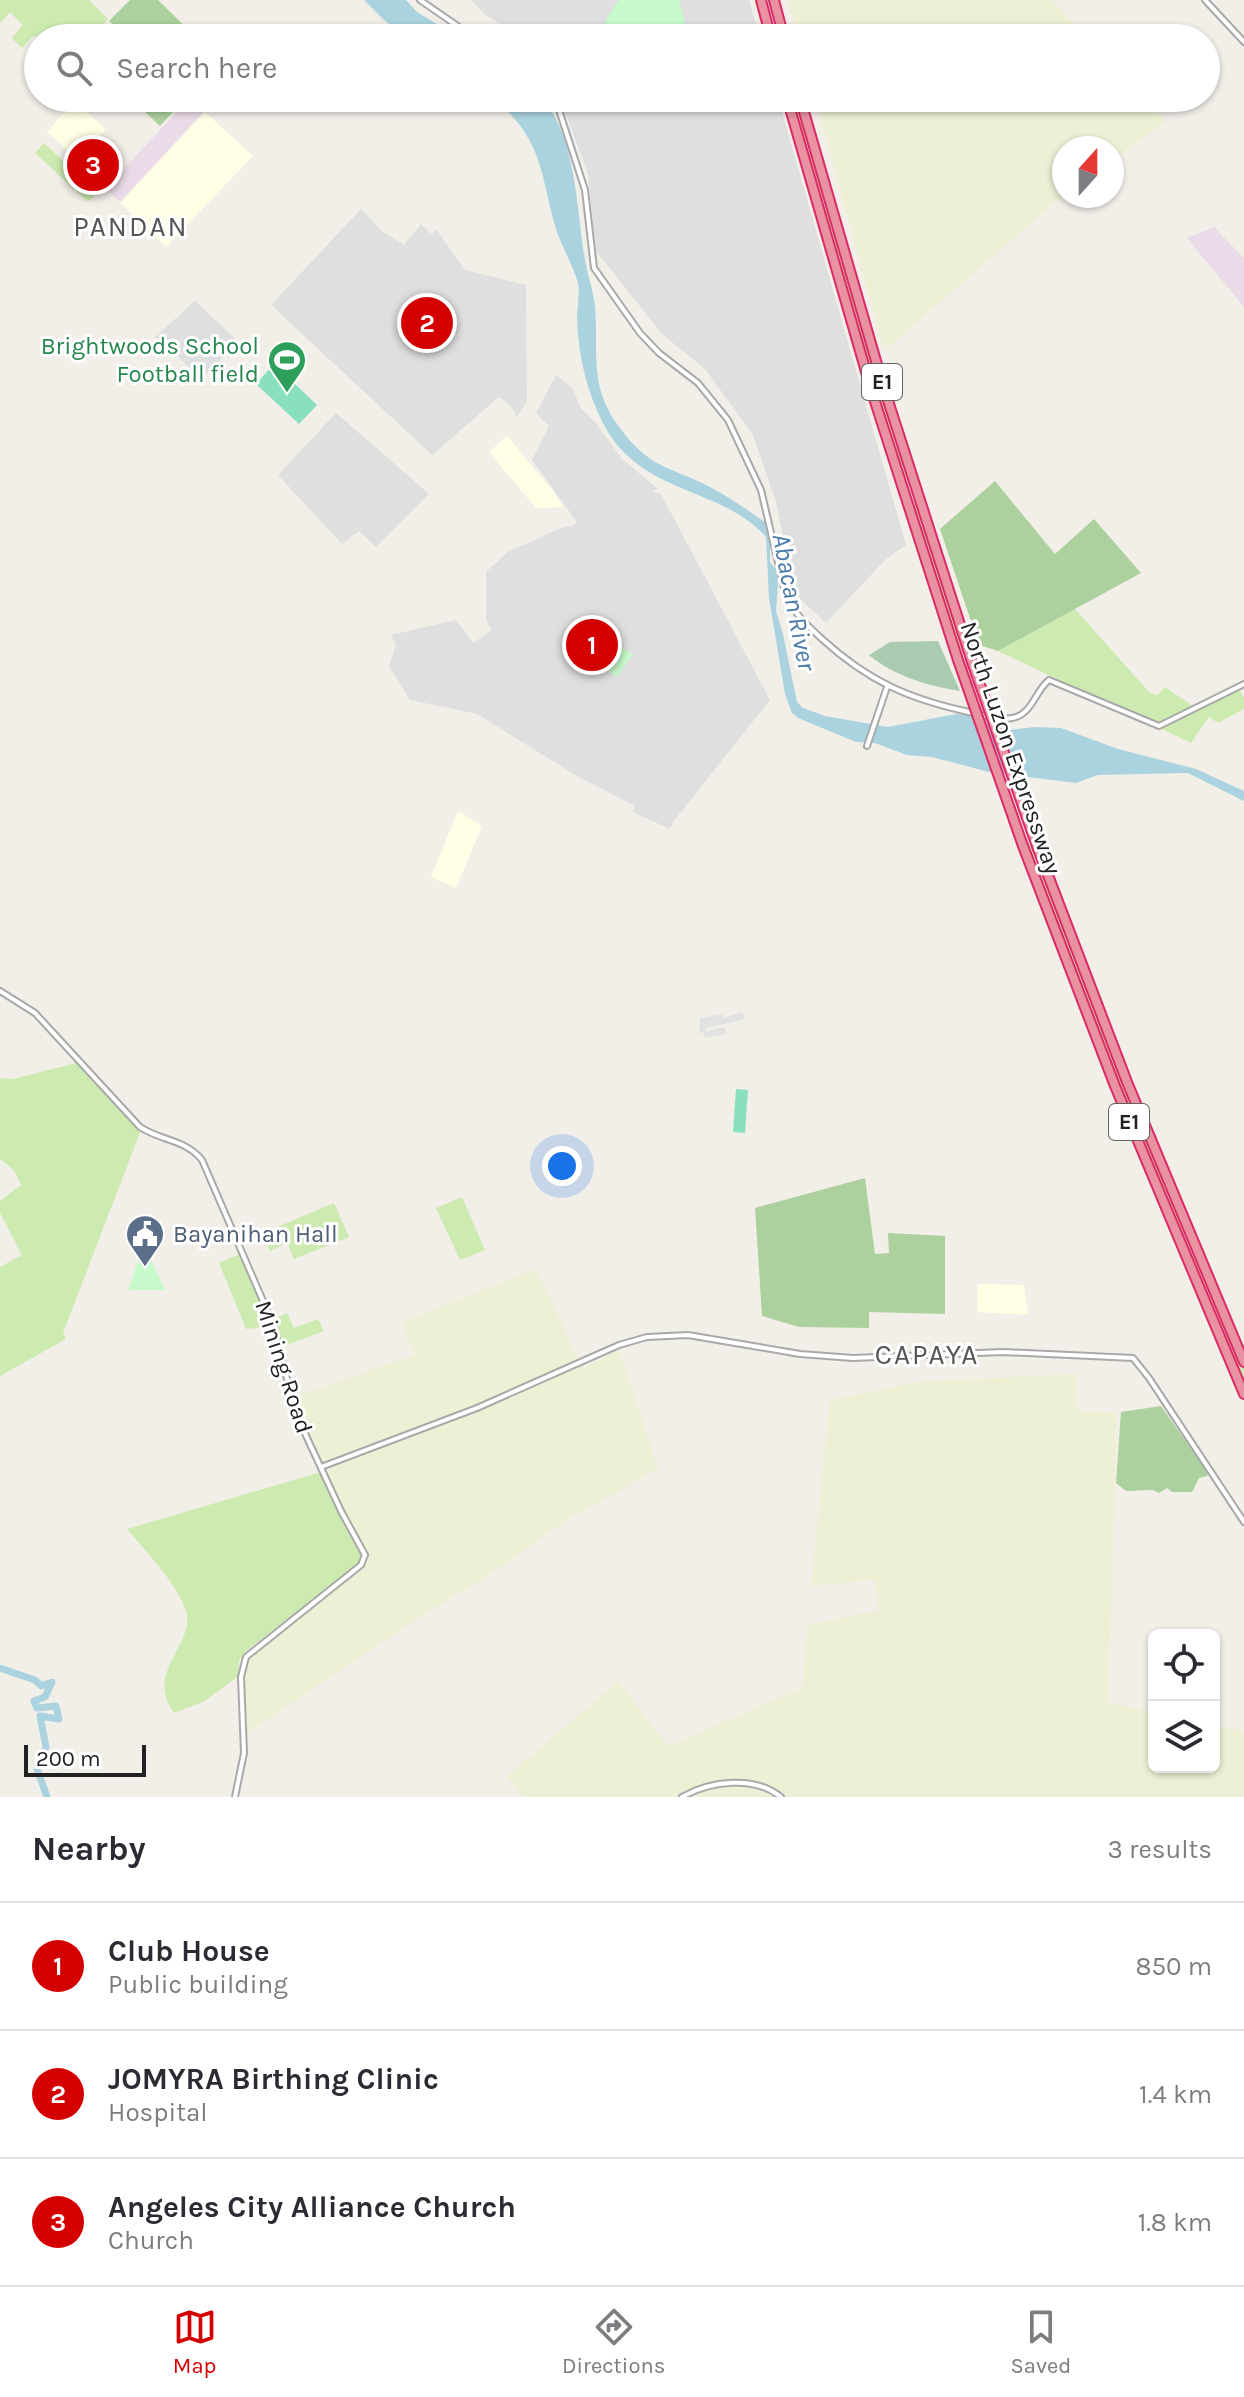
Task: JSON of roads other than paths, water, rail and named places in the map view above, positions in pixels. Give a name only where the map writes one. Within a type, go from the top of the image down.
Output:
[{"type":"highway","points":[[761,0],[767,24]]},
{"type":"highway","points":[[774,0],[780,24]]},
{"type":"highway","name":"North Luzon Expressway","points":[[791,112],[871,389],[958,660],[1023,846],[1115,1086],[1244,1394]]},
{"type":"highway","name":"North Luzon Expressway","points":[[804,112],[891,411],[972,662],[1038,849],[1127,1082],[1244,1362]]},
{"type":"street","points":[[420,0],[455,24]]},
{"type":"street","points":[[1205,0],[1244,42]]},
{"type":"street","points":[[560,112],[582,179],[594,268],[640,333],[659,353],[698,383],[728,420],[761,490],[783,585],[792,608],[837,653],[886,689],[1004,719],[1022,715],[1046,681],[1052,680],[1159,726],[1244,684]]},
{"type":"street","points":[[868,745],[886,689]]},
{"type":"street","name":"Mining Road","points":[[0,991],[40,1017],[140,1127],[185,1144],[202,1160],[273,1324],[296,1414],[365,1555],[361,1565],[246,1657],[241,1677],[244,1753],[235,1797]]},
{"type":"street","points":[[321,1467],[477,1408],[619,1345],[647,1337],[688,1335],[800,1354],[853,1358],[975,1352],[1076,1354],[1133,1358],[1244,1522]]},
{"type":"street","points":[[682,1797],[716,1784],[751,1783],[781,1797]]},
{"type":"water","points":[[364,0],[406,0],[417,12],[437,24],[389,24]]},
{"type":"water","points":[[508,112],[552,112],[562,131],[574,176],[595,306],[599,384],[610,413],[641,452],[661,465],[717,491],[766,523],[770,562],[776,569],[778,585],[776,611],[797,702],[803,708],[825,716],[888,727],[956,714],[969,715],[1002,731],[1061,728],[1118,749],[1196,769],[1244,791],[1244,801],[1188,773],[1098,775],[1076,783],[989,772],[932,757],[907,755],[875,743],[856,742],[792,713],[785,694],[769,598],[766,537],[748,520],[727,508],[660,478],[639,465],[620,448],[604,425],[588,387],[579,346],[578,283],[557,232],[538,160],[523,130]]},
{"type":"waterway","points":[[0,1668],[35,1680],[41,1686],[52,1682],[45,1697],[34,1701],[37,1708],[56,1706],[59,1719],[40,1716],[46,1747],[37,1769],[47,1797]]},
{"type":"place","name":"Angeles City Alliance Church","points":[[93,165]]},
{"type":"place","name":"JOMYRA Birthing Clinic","points":[[427,323]]},
{"type":"place","name":"Brightwoods School Football field","points":[[287,394]]},
{"type":"place","name":"Club House","points":[[592,645]]},
{"type":"place","name":"Bayanihan Hall","points":[[145,1268]]},
{"type":"district","name":"PANDAN","points":[[131,226]]},
{"type":"district","name":"CAPAYA","points":[[927,1354]]},
{"type":"water label","name":"Abacan River","points":[[794,602]]}]
